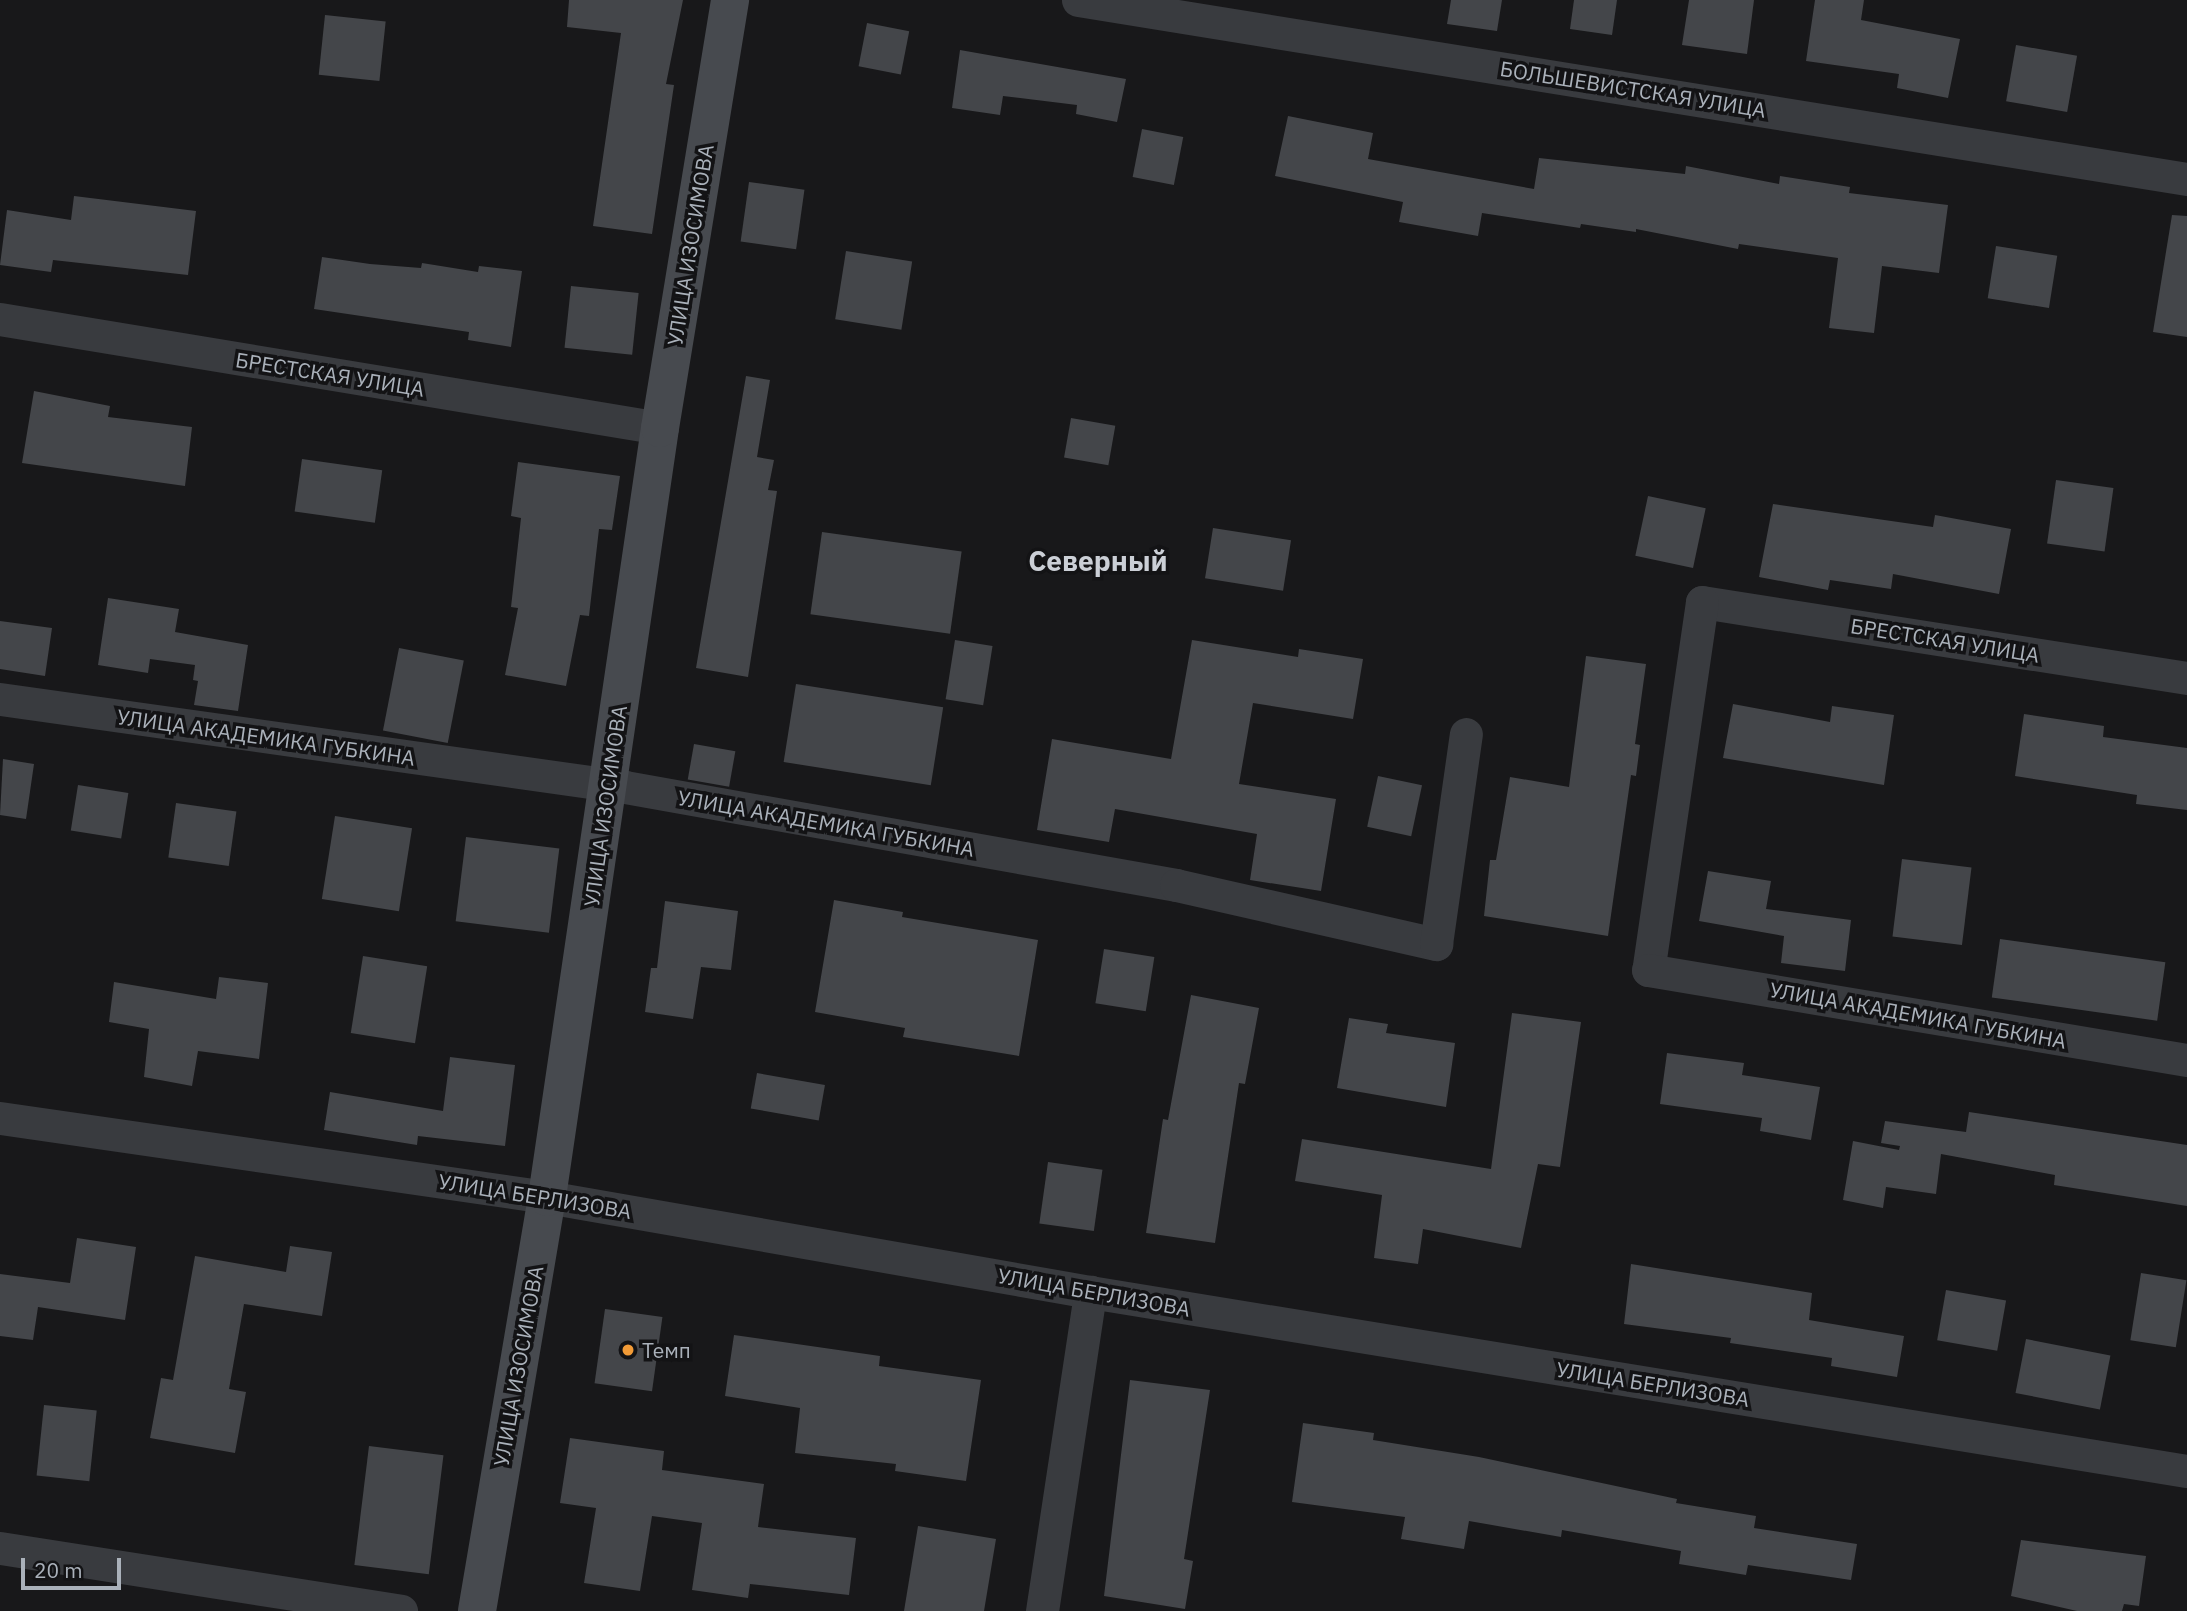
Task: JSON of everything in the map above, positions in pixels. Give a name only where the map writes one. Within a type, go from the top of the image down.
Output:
[{"type":"street","name":"УЛИЦА ИЗОСИМОВА","points":[[477,1611],[547,1196],[660,428],[730,0]]},
{"type":"street","name":"БОЛЬШЕВИСТСКАЯ УЛИЦА","points":[[1078,0],[2187,179]]},
{"type":"street","name":"БРЕСТСКАЯ УЛИЦА","points":[[0,319],[660,428]]},
{"type":"street","name":"БРЕСТСКАЯ УЛИЦА","points":[[1648,970],[1702,602],[2187,678]]},
{"type":"street","name":"УЛИЦА АКАДЕМИКА ГУБКИНА","points":[[0,699],[607,786],[1176,885],[1436,944],[1466,734]]},
{"type":"street","name":"УЛИЦА АКАДЕМИКА ГУБКИНА","points":[[1648,970],[2187,1060]]},
{"type":"street","name":"УЛИЦА БЕРЛИЗОВА","points":[[0,1118],[547,1196],[1090,1292],[2187,1471]]},
{"type":"street","points":[[1042,1611],[1090,1292]]},
{"type":"street","points":[[0,1548],[401,1611]]},
{"type":"building","points":[[569,0],[683,0],[666,84],[674,85],[652,234],[593,226],[621,33],[567,27]]},
{"type":"building","points":[[1451,0],[1502,0],[1497,31],[1447,24]]},
{"type":"building","points":[[1574,0],[1617,0],[1612,35],[1570,29]]},
{"type":"building","points":[[1689,0],[1754,0],[1747,54],[1682,45]]},
{"type":"building","points":[[1815,0],[1864,0],[1861,20],[1960,39],[1948,98],[1897,88],[1899,74],[1806,61]]},
{"type":"building","points":[[325,15],[386,21],[379,81],[319,75]]},
{"type":"building","points":[[867,23],[909,31],[901,74],[859,66]]},
{"type":"building","points":[[2016,45],[2077,56],[2067,112],[2006,101]]},
{"type":"building","points":[[960,50],[1126,79],[1117,122],[1076,114],[1077,105],[1003,96],[1000,115],[952,108]]},
{"type":"building","points":[[1288,116],[1373,133],[1368,159],[1534,189],[1539,158],[1685,174],[1686,166],[1779,184],[1780,176],[1850,187],[1849,193],[1948,205],[1939,273],[1882,266],[1874,333],[1829,328],[1838,258],[1739,244],[1738,249],[1636,229],[1636,232],[1581,224],[1580,228],[1482,213],[1478,236],[1399,222],[1403,202],[1275,176]]},
{"type":"building","points":[[1142,129],[1183,137],[1174,185],[1133,177]]},
{"type":"building","points":[[749,182],[804,190],[796,249],[741,241]]},
{"type":"building","points":[[74,196],[196,211],[188,275],[53,260],[51,272],[0,265],[7,210],[71,220]]},
{"type":"building","points":[[2172,215],[2187,216],[2187,337],[2153,332]]},
{"type":"building","points":[[1996,246],[2057,256],[2049,308],[1988,298]]},
{"type":"building","points":[[846,251],[912,261],[901,330],[835,319]]},
{"type":"building","points":[[322,257],[421,268],[422,263],[478,272],[479,266],[522,271],[511,347],[468,340],[469,332],[314,309]]},
{"type":"building","points":[[571,286],[639,293],[632,355],[565,348]]},
{"type":"building","points":[[746,376],[770,380],[757,457],[774,460],[768,490],[777,491],[748,677],[696,668]]},
{"type":"building","points":[[34,391],[110,406],[108,417],[192,427],[185,486],[22,463]]},
{"type":"building","points":[[1071,418],[1115,426],[1108,465],[1064,457]]},
{"type":"building","points":[[302,459],[382,470],[375,523],[295,511]]},
{"type":"building","points":[[518,462],[620,476],[612,530],[599,529],[589,616],[580,615],[566,686],[505,675],[518,608],[511,607],[521,518],[511,516]]},
{"type":"building","points":[[2056,480],[2113,488],[2105,551],[2047,543]]},
{"type":"building","points":[[1648,496],[1706,508],[1693,568],[1635,556]]},
{"type":"building","points":[[1773,504],[1933,527],[1935,515],[2011,529],[1999,594],[1893,574],[1891,589],[1830,580],[1828,590],[1759,577]]},
{"type":"building","points":[[1213,528],[1291,540],[1283,591],[1205,578]]},
{"type":"building","points":[[822,532],[962,552],[950,634],[810,614]]},
{"type":"building","points":[[108,598],[179,609],[175,632],[248,645],[238,711],[194,705],[198,681],[193,680],[195,665],[150,659],[148,673],[98,665]]},
{"type":"building","points":[[0,621],[52,628],[45,676],[0,669]]},
{"type":"building","points":[[955,640],[993,646],[983,705],[946,699]]},
{"type":"building","points":[[1192,640],[1298,657],[1299,649],[1363,659],[1353,719],[1253,703],[1239,784],[1336,799],[1321,891],[1250,880],[1257,834],[1115,809],[1109,842],[1037,830],[1052,739],[1171,759]]},
{"type":"building","points":[[399,648],[464,661],[448,743],[383,730]]},
{"type":"building","points":[[1586,656],[1646,664],[1635,744],[1640,745],[1636,776],[1631,775],[1608,936],[1484,916],[1490,860],[1496,860],[1510,777],[1569,787]]},
{"type":"building","points":[[796,684],[943,707],[931,785],[784,762]]},
{"type":"building","points":[[1733,704],[1830,722],[1832,706],[1894,715],[1884,785],[1723,758]]},
{"type":"building","points":[[2024,714],[2104,726],[2103,737],[2187,748],[2187,810],[2136,804],[2137,795],[2015,776]]},
{"type":"building","points":[[694,744],[735,751],[729,787],[688,779]]},
{"type":"building","points":[[3,759],[34,764],[26,819],[0,815]]},
{"type":"building","points":[[1378,776],[1422,785],[1411,836],[1367,827]]},
{"type":"building","points":[[78,785],[128,793],[121,838],[71,830]]},
{"type":"building","points":[[176,803],[236,811],[229,866],[168,857]]},
{"type":"building","points":[[335,816],[412,828],[399,911],[322,899]]},
{"type":"building","points":[[466,837],[559,848],[549,933],[456,921]]},
{"type":"building","points":[[1902,859],[1971,868],[1962,945],[1892,936]]},
{"type":"building","points":[[1708,871],[1771,881],[1766,909],[1851,920],[1845,971],[1781,963],[1784,936],[1699,921]]},
{"type":"building","points":[[834,900],[903,912],[902,917],[1038,940],[1019,1056],[903,1037],[905,1028],[815,1012]]},
{"type":"building","points":[[665,901],[738,911],[731,970],[701,967],[693,1019],[645,1012],[651,968],[657,968]]},
{"type":"building","points":[[2000,939],[2165,962],[2157,1021],[1992,997]]},
{"type":"building","points":[[1104,949],[1154,957],[1146,1011],[1095,1003]]},
{"type":"building","points":[[363,956],[427,966],[415,1043],[351,1033]]},
{"type":"building","points":[[219,977],[268,983],[259,1059],[198,1051],[192,1086],[144,1077],[149,1029],[109,1022],[114,982],[216,999]]},
{"type":"building","points":[[1191,995],[1259,1008],[1245,1084],[1239,1083],[1215,1243],[1146,1233],[1163,1119],[1168,1120]]},
{"type":"building","points":[[1512,1013],[1581,1022],[1560,1167],[1538,1164],[1521,1248],[1423,1229],[1418,1264],[1374,1258],[1382,1195],[1295,1181],[1302,1139],[1491,1169]]},
{"type":"building","points":[[1349,1018],[1388,1024],[1386,1033],[1455,1043],[1446,1107],[1337,1088]]},
{"type":"building","points":[[1667,1053],[1744,1063],[1742,1075],[1820,1087],[1811,1140],[1760,1131],[1762,1118],[1660,1104]]},
{"type":"building","points":[[450,1057],[515,1065],[505,1146],[418,1136],[417,1145],[324,1130],[330,1092],[443,1111]]},
{"type":"building","points":[[757,1073],[825,1085],[819,1120],[751,1108]]},
{"type":"building","points":[[1969,1112],[2187,1145],[2187,1206],[2054,1185],[2055,1175],[1941,1154],[1936,1194],[1886,1187],[1883,1208],[1843,1200],[1853,1141],[1899,1150],[1900,1146],[1881,1143],[1885,1121],[1966,1132]]},
{"type":"building","points":[[1048,1162],[1102,1170],[1094,1231],[1039,1223]]},
{"type":"building","points":[[77,1238],[136,1247],[125,1320],[38,1307],[33,1340],[0,1336],[0,1274],[70,1283]]},
{"type":"building","points":[[290,1246],[332,1252],[322,1316],[244,1304],[229,1389],[246,1392],[235,1453],[150,1438],[161,1378],[173,1380],[195,1256],[286,1272]]},
{"type":"building","points":[[1631,1264],[1812,1293],[1809,1320],[1904,1336],[1897,1377],[1831,1366],[1832,1358],[1730,1343],[1731,1338],[1624,1324]]},
{"type":"building","points":[[2141,1273],[2186,1280],[2176,1347],[2130,1340]]},
{"type":"building","points":[[1946,1290],[2006,1301],[1997,1351],[1937,1340]]},
{"type":"building","name":"Темп","points":[[605,1309],[662,1317],[652,1391],[595,1383]]},
{"type":"building","points":[[734,1335],[880,1356],[879,1366],[981,1380],[966,1481],[895,1471],[896,1464],[795,1453],[800,1408],[725,1396]]},
{"type":"building","points":[[2026,1339],[2110,1355],[2100,1409],[2016,1393]]},
{"type":"building","points":[[1130,1380],[1210,1390],[1184,1559],[1193,1561],[1185,1609],[1104,1596]]},
{"type":"building","points":[[44,1405],[97,1411],[89,1481],[37,1476]]},
{"type":"building","points":[[1303,1423],[1374,1433],[1373,1440],[1479,1457],[1677,1499],[1676,1503],[1756,1516],[1754,1528],[1857,1544],[1851,1580],[1748,1565],[1746,1575],[1679,1564],[1681,1551],[1562,1530],[1561,1537],[1469,1521],[1464,1549],[1401,1539],[1405,1517],[1292,1502]]},
{"type":"building","points":[[570,1438],[664,1451],[662,1470],[764,1484],[758,1527],[856,1538],[849,1595],[750,1584],[748,1598],[692,1590],[702,1523],[652,1516],[640,1591],[584,1583],[596,1508],[560,1503]]},
{"type":"building","points":[[369,1446],[443,1455],[429,1574],[354,1565]]},
{"type":"building","points":[[918,1526],[996,1539],[984,1611],[904,1611]]},
{"type":"building","points":[[2021,1540],[2146,1556],[2139,1606],[2124,1604],[2122,1611],[2077,1611],[2011,1596]]},
{"type":"place","name":"Темп","points":[[628,1350]]},
{"type":"district","name":"Северный","points":[[1098,561]]}]
